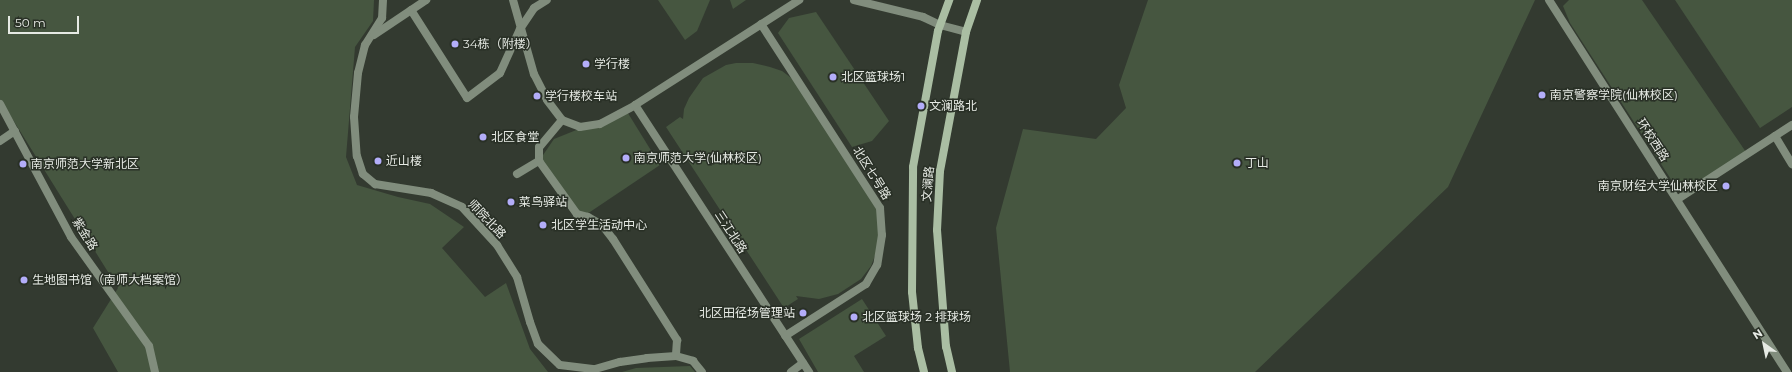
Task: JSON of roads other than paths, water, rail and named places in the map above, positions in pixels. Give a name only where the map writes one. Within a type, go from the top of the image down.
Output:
[{"type":"main road","name":"文澜路","points":[[924,372],[918,348],[912,292],[913,167],[940,25],[948,0]]},
{"type":"main road","name":"文澜路","points":[[952,372],[945,331],[937,230],[940,171],[966,32],[977,0]]},
{"type":"street","name":"师院北路","points":[[383,0],[382,18],[365,46],[358,73],[354,117],[357,156],[363,174],[375,184],[431,193],[462,207],[497,245],[517,276],[538,344],[560,364],[595,369],[620,362],[676,356],[693,361],[702,372]]},
{"type":"street","points":[[370,38],[426,0]]},
{"type":"street","points":[[513,0],[534,74],[547,100],[562,120],[580,127],[600,124],[635,105],[799,0]]},
{"type":"street","points":[[411,10],[467,98],[500,74],[520,29],[534,8],[546,0]]},
{"type":"street","points":[[854,0],[923,17],[940,25],[966,32]]},
{"type":"street","name":"环校西路","points":[[1549,1],[1787,372]]},
{"type":"street","name":"北区七号路","points":[[761,24],[880,208],[882,236],[877,265],[866,284],[785,336]]},
{"type":"street","name":"紫金路","points":[[0,104],[71,237],[149,346],[155,372]]},
{"type":"street","name":"三江北路","points":[[635,105],[809,372]]},
{"type":"street","points":[[562,120],[539,147],[539,161],[577,214],[588,217],[602,225],[614,239],[677,340],[676,356]]},
{"type":"street","points":[[1678,200],[1792,125]]},
{"type":"street","points":[[0,141],[15,131]]},
{"type":"street","points":[[1775,136],[1792,164]]},
{"type":"street","points":[[517,174],[539,161]]},
{"type":"street","points":[[791,372],[803,363]]},
{"type":"place","name":"34栋（附楼）","points":[[455,44]]},
{"type":"place","name":"学行楼","points":[[586,64]]},
{"type":"place","name":"北区篮球场1","points":[[833,77]]},
{"type":"place","name":"南京警察学院(仙林校区)","points":[[1542,95]]},
{"type":"place","name":"学行楼校车站","points":[[537,96]]},
{"type":"place","name":"文澜路北","points":[[921,106]]},
{"type":"place","name":"北区食堂","points":[[483,137]]},
{"type":"place","name":"南京师范大学(仙林校区)","points":[[626,158]]},
{"type":"place","name":"近山楼","points":[[378,161]]},
{"type":"place","name":"丁山","points":[[1237,163]]},
{"type":"place","name":"南京师范大学新北区","points":[[23,164]]},
{"type":"place","name":"南京财经大学仙林校区","points":[[1726,186]]},
{"type":"place","name":"菜鸟驿站","points":[[511,202]]},
{"type":"place","name":"北区学生活动中心","points":[[543,225]]},
{"type":"place","name":"生地图书馆（南师大档案馆）","points":[[24,280]]},
{"type":"place","name":"北区田径场管理站","points":[[803,313]]},
{"type":"place","name":"北区篮球场 2 排球场","points":[[854,317]]}]
